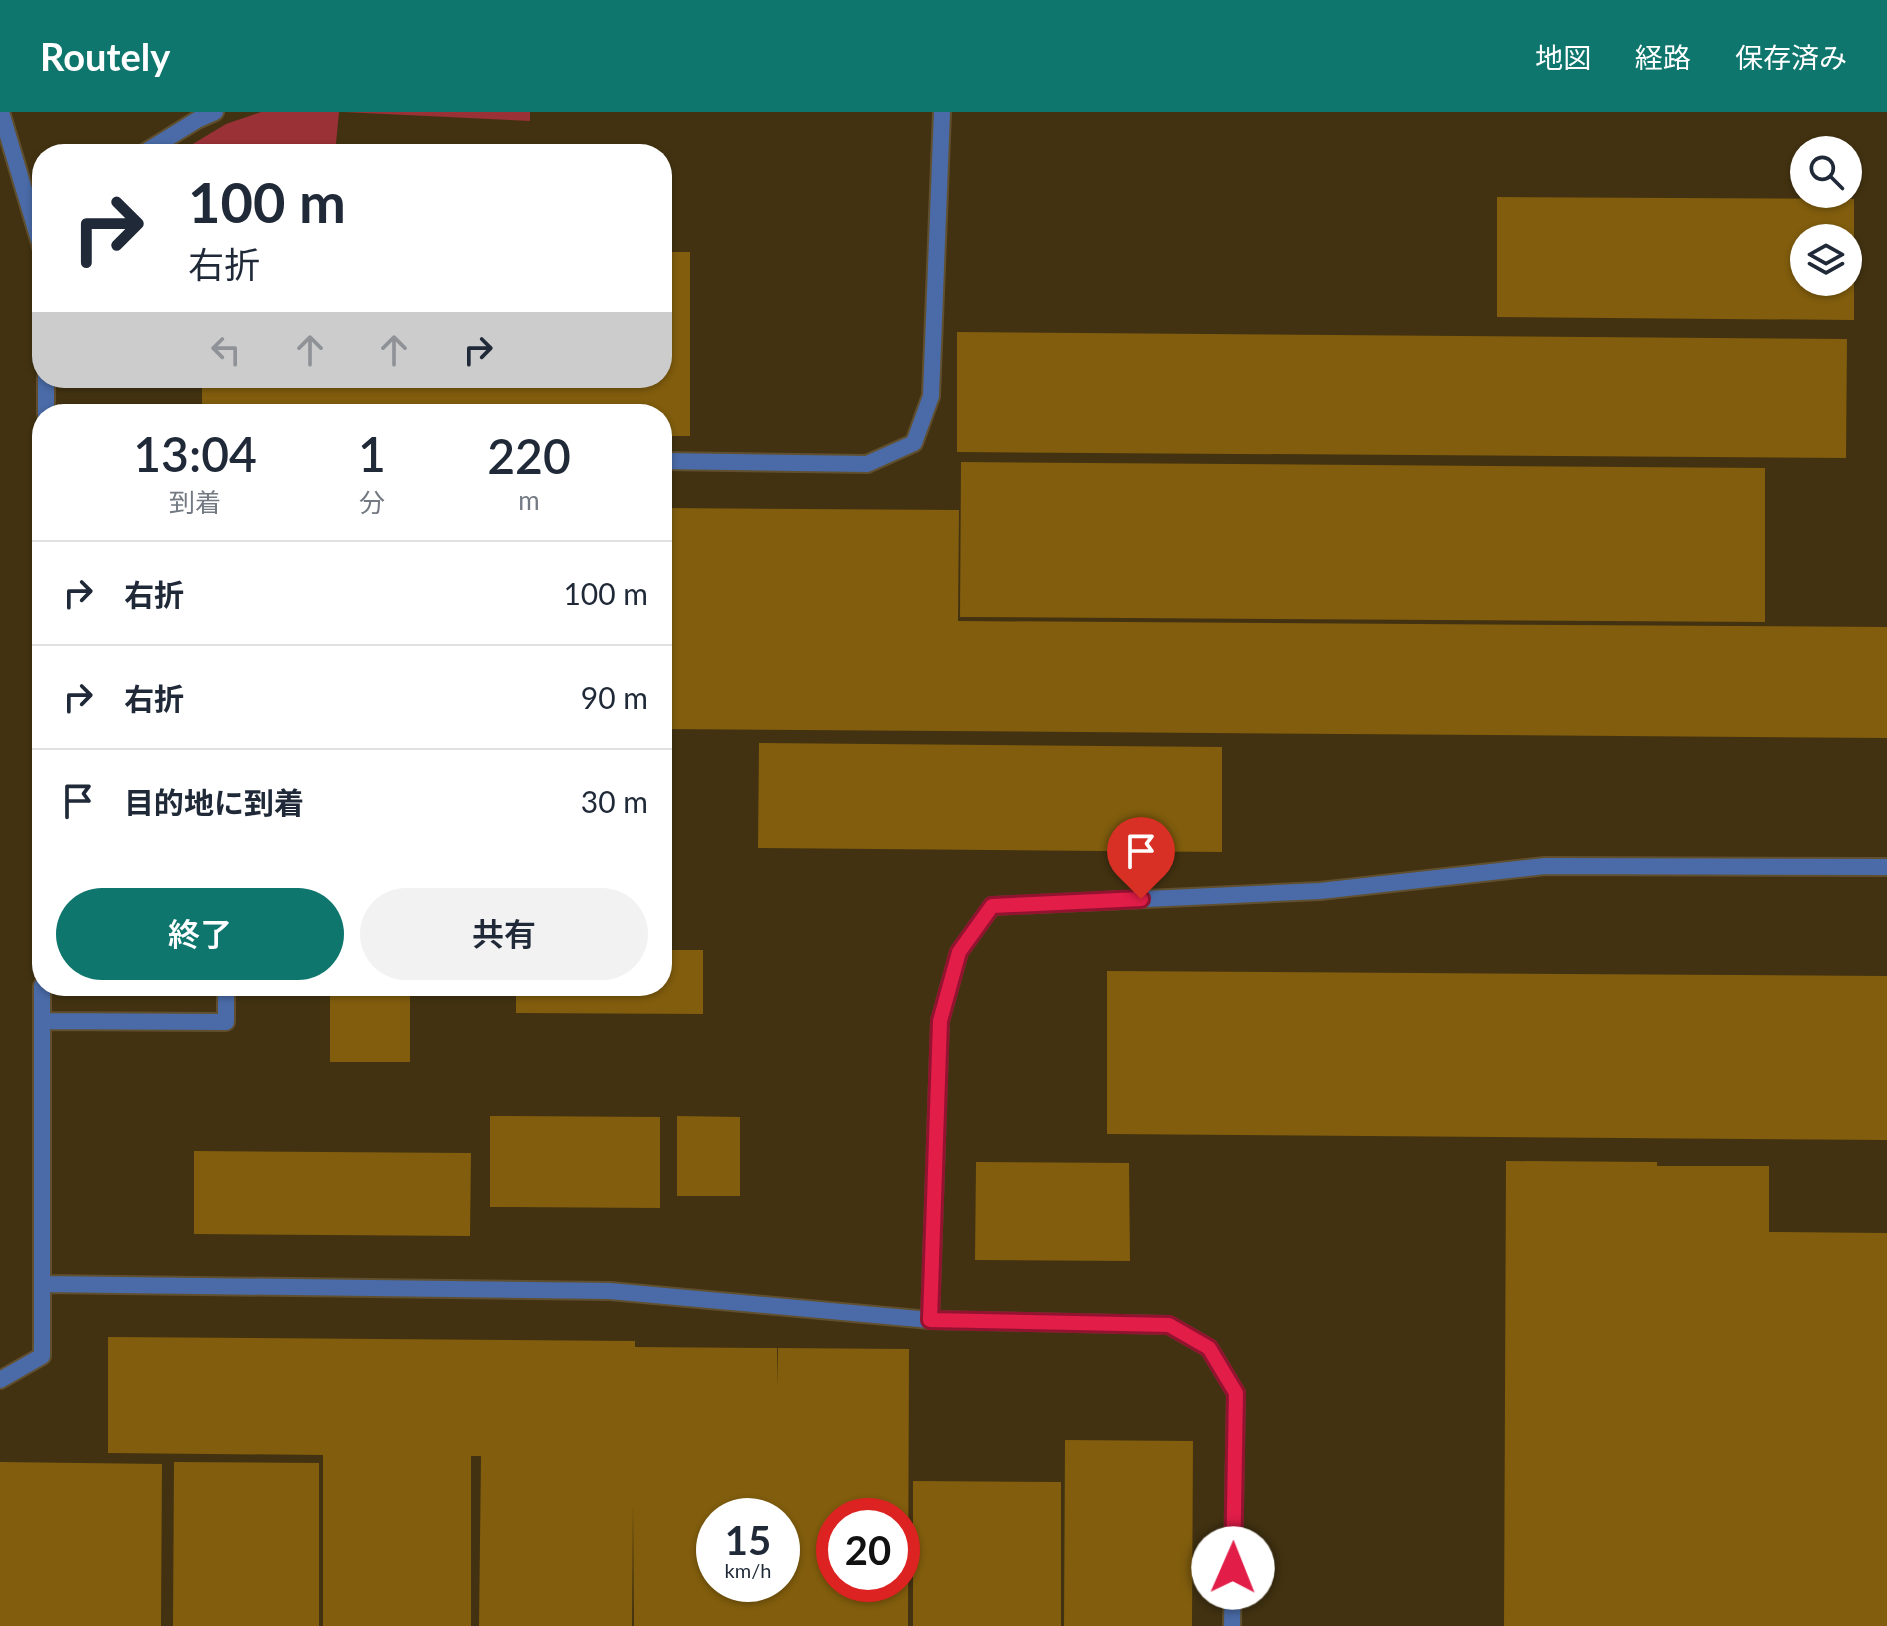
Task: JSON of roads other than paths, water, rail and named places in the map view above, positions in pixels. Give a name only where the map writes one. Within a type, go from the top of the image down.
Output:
[{"type":"lane","points":[[1,112],[4,134],[32,219]]},
{"type":"lane","points":[[4,134],[11,112]]},
{"type":"lane","points":[[158,144],[215,112]]},
{"type":"lane","points":[[672,461],[867,464],[914,443],[931,396],[942,112]]},
{"type":"lane","points":[[930,1320],[940,1021],[959,952],[992,906],[1320,891],[1545,866],[1887,867]]},
{"type":"lane","points":[[0,1380],[42,1356],[42,996]]},
{"type":"lane","points":[[42,1021],[226,1022],[226,996]]},
{"type":"lane","points":[[42,1284],[610,1291],[930,1320],[1169,1325],[1209,1348],[1236,1393],[1232,1626]]}]
